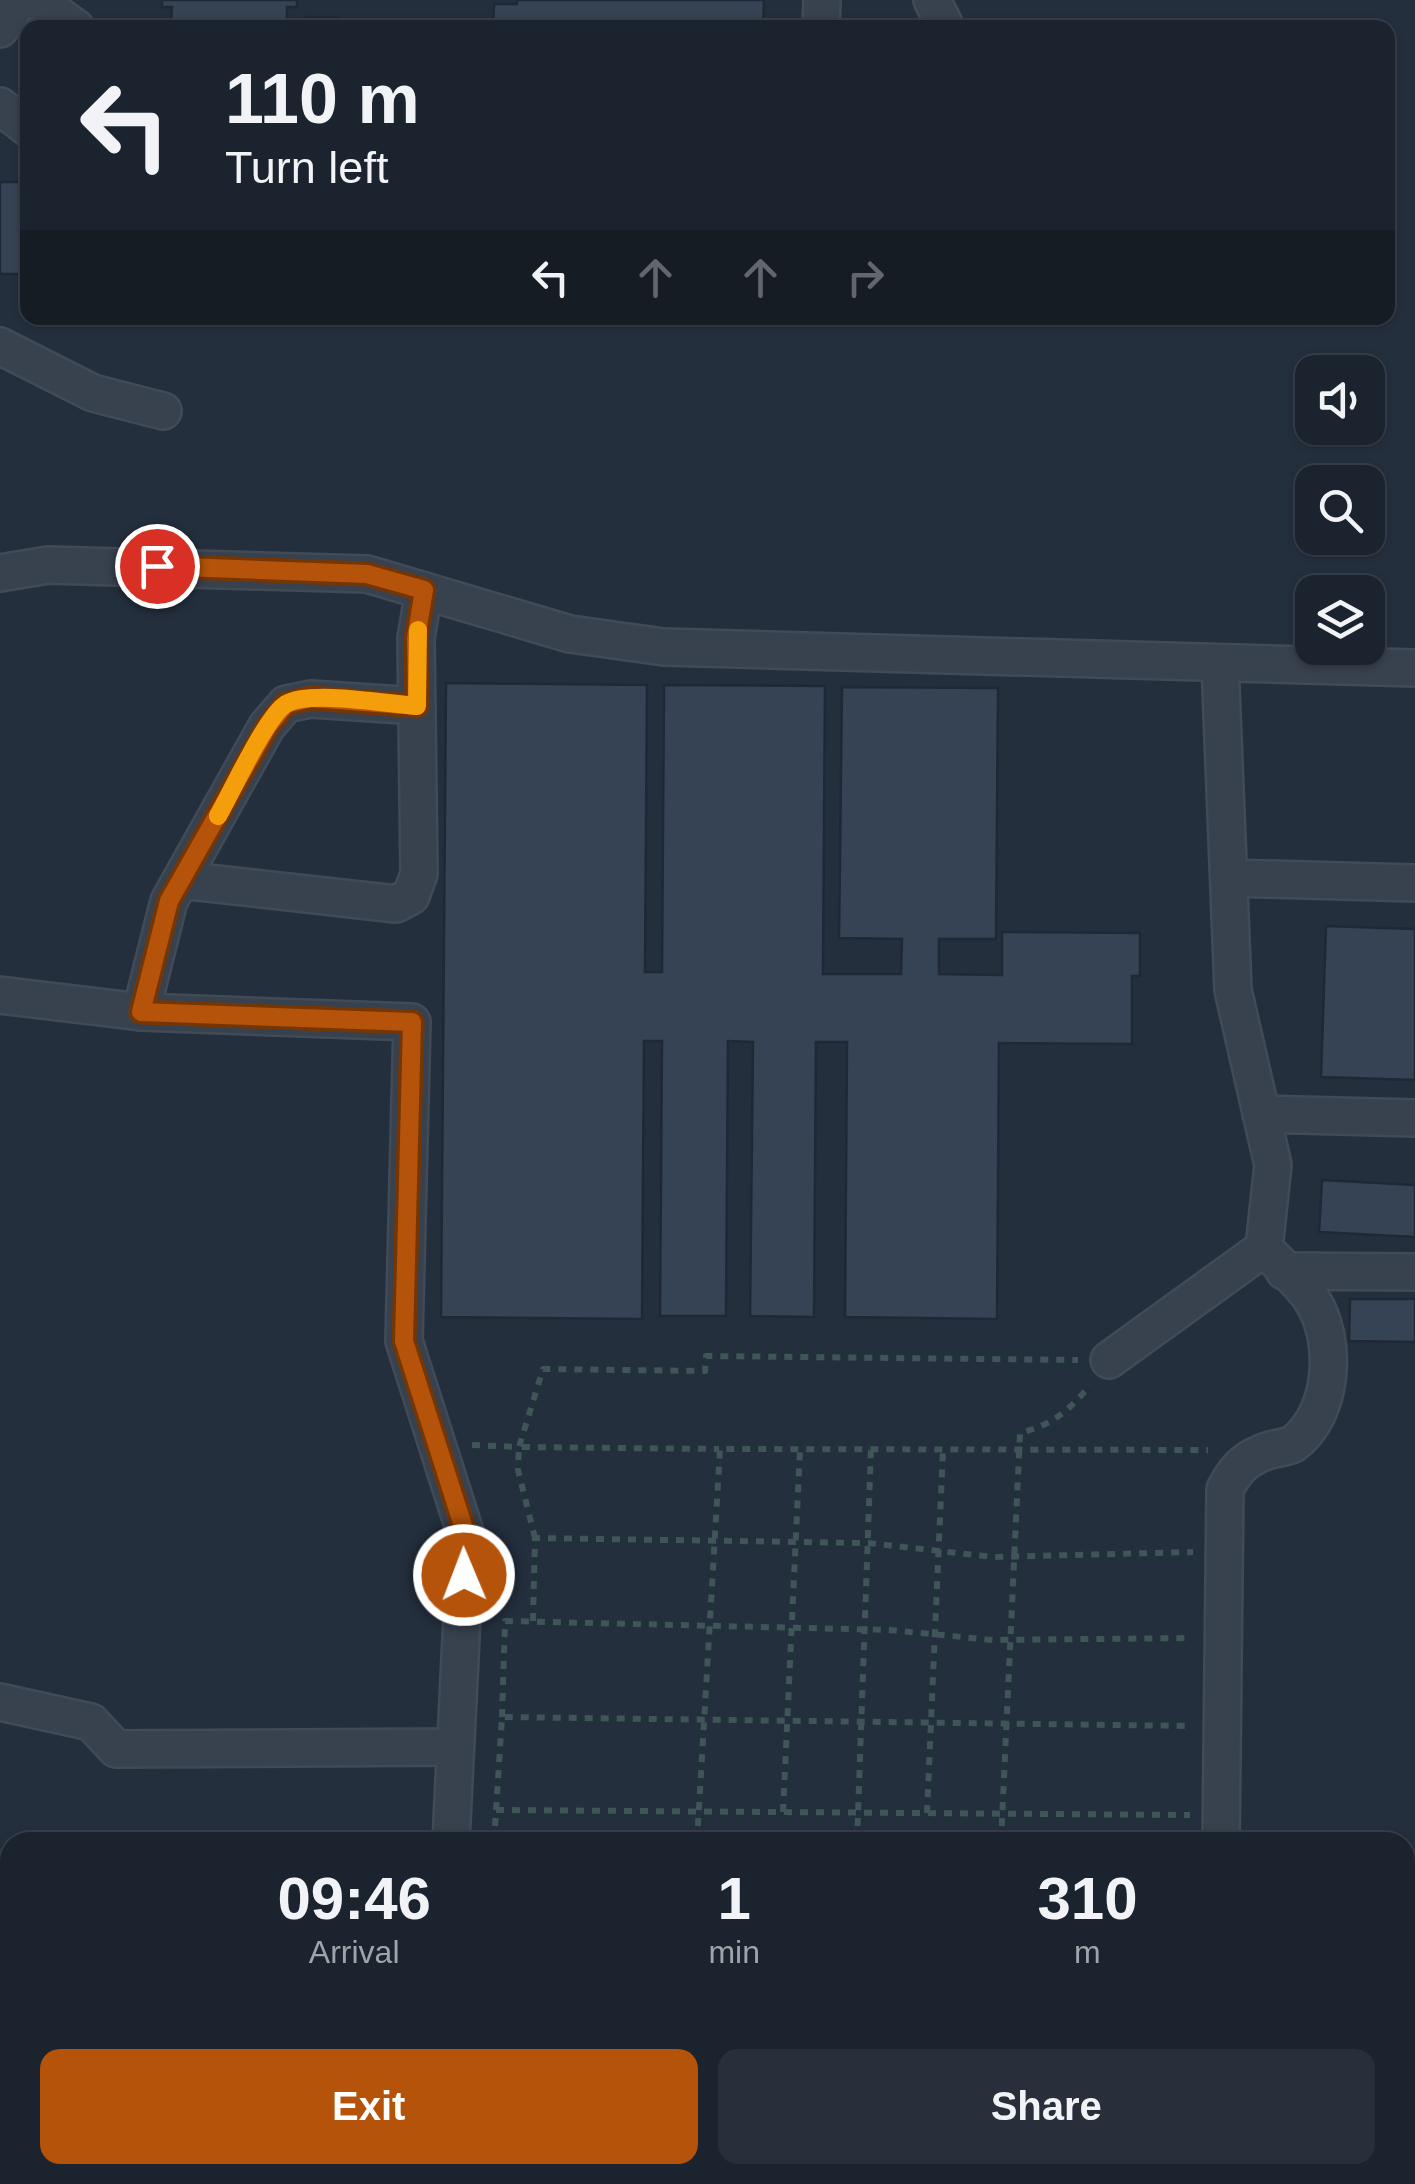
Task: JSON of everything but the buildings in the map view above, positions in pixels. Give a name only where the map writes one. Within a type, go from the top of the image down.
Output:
[{"type":"street","points":[[0,29],[19,0]]},
{"type":"street","points":[[37,0],[65,20]]},
{"type":"street","points":[[0,106],[20,122]]},
{"type":"street","points":[[0,346],[92,393],[164,411]]},
{"type":"street","points":[[0,573],[48,565],[367,574],[570,634],[664,647],[1415,668]]},
{"type":"street","points":[[181,880],[396,904],[410,896],[419,874],[416,638],[424,590]]},
{"type":"street","points":[[1220,663],[1233,990],[1273,1164],[1274,1260],[1313,1301],[1329,1347],[1327,1381],[1316,1416],[1292,1444],[1258,1454],[1235,1468],[1225,1489],[1221,1829]]},
{"type":"street","points":[[141,1012],[169,901],[268,726],[286,704],[311,698],[417,706]]},
{"type":"street","points":[[1229,878],[1415,883]]},
{"type":"street","points":[[0,995],[141,1012],[412,1022],[404,1341],[466,1535],[450,1832]]},
{"type":"street","points":[[1262,1114],[1415,1118]]},
{"type":"street","points":[[1109,1360],[1274,1260],[1415,1272]]},
{"type":"street","points":[[0,1702],[91,1722],[116,1749],[453,1747]]},
{"type":"street","points":[[1266,2184],[1318,2184]]},
{"type":"street","points":[[1400,2184],[1415,2184]]},
{"type":"path","points":[[533,1622],[534,1538],[518,1470],[519,1447],[544,1369],[705,1371],[706,1356],[1109,1360]]},
{"type":"path","points":[[1001,1832],[1020,1433],[1048,1426],[1072,1408],[1109,1360]]},
{"type":"path","points":[[519,1447],[1212,1450]]},
{"type":"path","points":[[697,1832],[720,1449]]},
{"type":"path","points":[[783,1812],[800,1449]]},
{"type":"path","points":[[857,1832],[871,1449]]},
{"type":"path","points":[[927,1813],[943,1450]]},
{"type":"path","points":[[534,1538],[868,1544],[1014,1556],[1224,1551]]},
{"type":"path","points":[[495,1832],[505,1620],[864,1629],[1011,1640],[1222,1638]]},
{"type":"path","points":[[502,1717],[1221,1726]]},
{"type":"path","points":[[496,1810],[1002,1814],[1221,1829]]},
{"type":"slow traffic","points":[[218,816],[268,726],[286,704],[311,698],[417,706],[418,630]]},
{"type":"route","points":[[157,566],[367,574],[424,590],[416,638],[417,706],[311,698],[286,704],[268,726],[169,901],[141,1012],[412,1022],[404,1341],[466,1535],[464,1575]]}]
